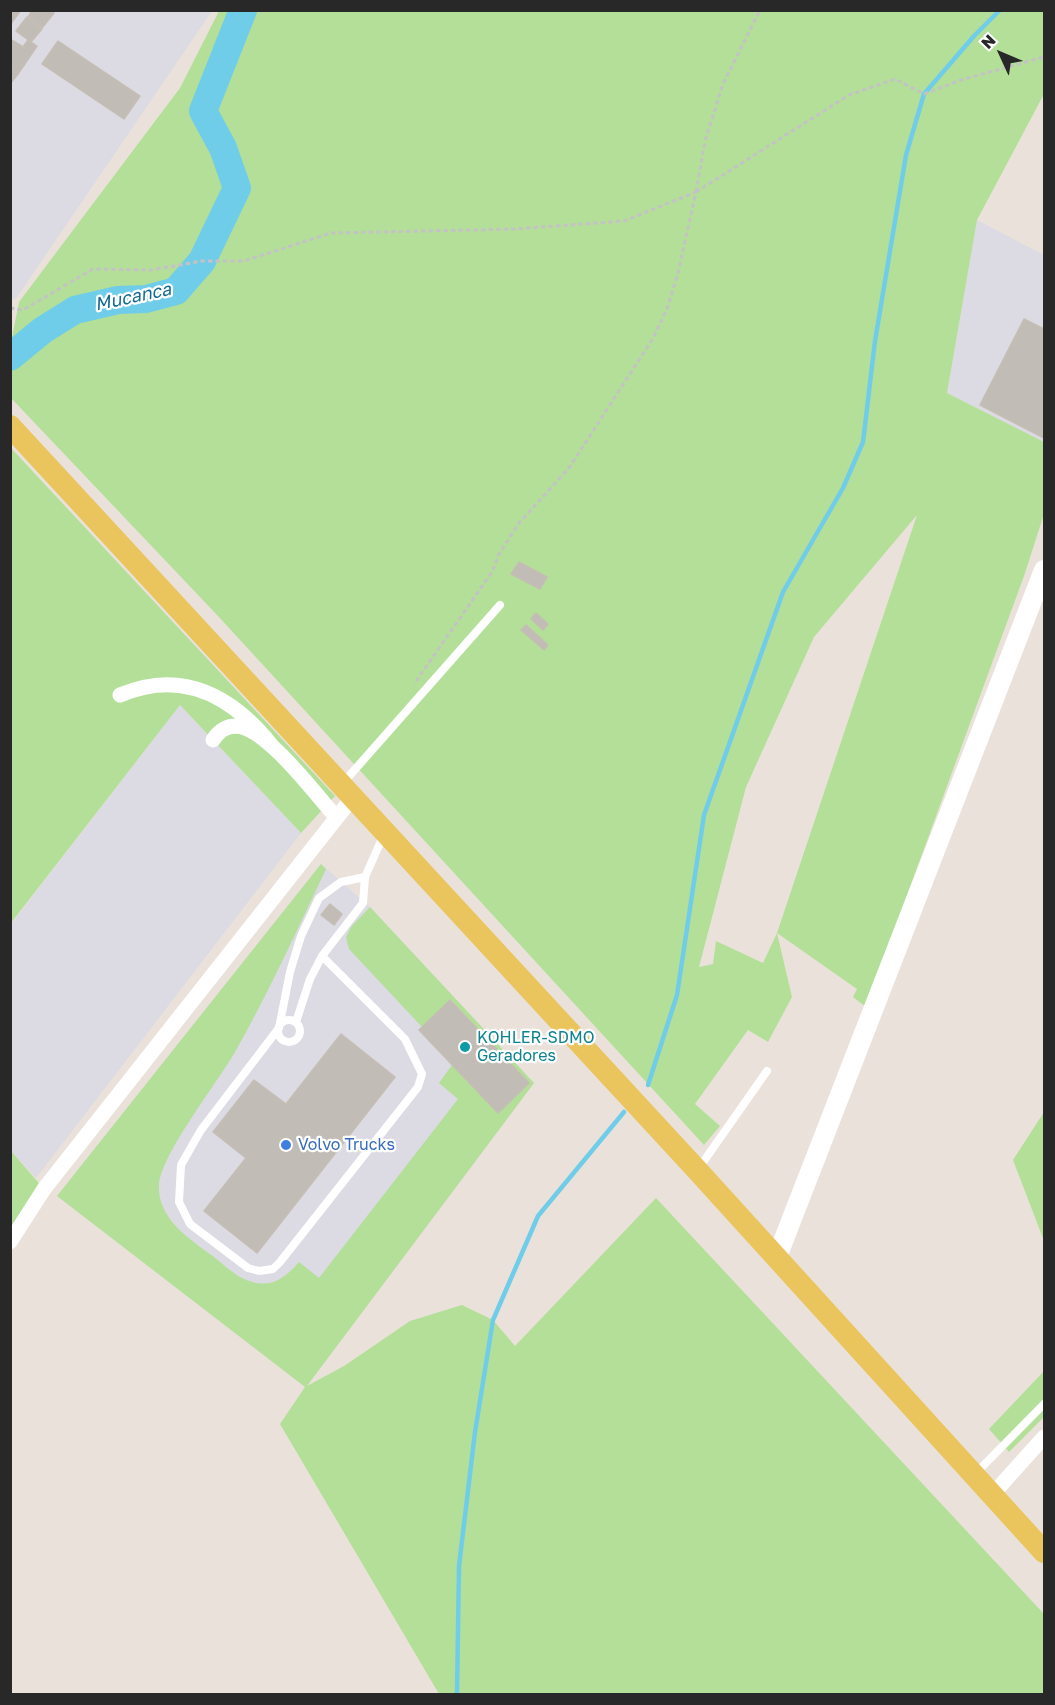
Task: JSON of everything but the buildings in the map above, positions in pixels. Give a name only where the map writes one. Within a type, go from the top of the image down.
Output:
[{"type":"main road","points":[[10,426],[348,790],[1044,1551]]},
{"type":"street","points":[[777,1257],[1044,570]]},
{"type":"street","points":[[120,695],[139,687],[182,684],[204,690],[224,700],[243,714],[336,817]]},
{"type":"street","points":[[213,740],[220,730],[236,726],[255,732],[273,747]]},
{"type":"street","points":[[10,1242],[44,1189],[336,817],[348,790]]},
{"type":"street","points":[[992,1495],[1044,1437]]},
{"type":"lane","points":[[348,790],[403,715],[500,605]]},
{"type":"lane","points":[[365,877],[341,882],[319,898],[301,936],[290,972],[279,1028],[281,1038],[288,1041],[295,1040],[300,1031],[296,1022],[310,980],[322,956],[363,903],[365,877],[385,831]]},
{"type":"lane","points":[[296,1022],[286,1020],[279,1028],[201,1130],[180,1165],[178,1202],[190,1224],[248,1268],[259,1271],[273,1269],[280,1262],[418,1087],[422,1074],[405,1039],[322,956]]},
{"type":"lane","points":[[697,1170],[767,1071]]},
{"type":"lane","points":[[974,1475],[1044,1404]]},
{"type":"path","points":[[403,715],[416,680],[492,572],[499,554],[519,523],[570,468],[652,340],[667,309],[678,273],[705,141],[723,84],[760,10]]},
{"type":"path","points":[[10,308],[23,310],[93,269],[151,270],[202,261],[244,261],[331,233],[515,230],[624,221],[696,192],[849,95],[895,79],[924,94],[961,80],[1044,57]]},
{"type":"shaded area","points":[[10,11],[212,11],[15,300],[10,297]]},
{"type":"shaded area","points":[[977,220],[1044,255],[1044,442],[947,393]]},
{"type":"shaded area","points":[[180,705],[301,833],[36,1178],[11,1151],[11,924]]},
{"type":"shaded area","points":[[321,864],[370,907],[534,1083],[306,1387],[57,1196]]},
{"type":"green space","points":[[219,11],[1044,11],[1044,94],[977,220],[947,393],[1044,442],[1044,514],[1024,576],[866,1007],[853,997],[857,989],[777,933],[792,997],[768,1042],[748,1030],[695,1104],[720,1126],[704,1145],[218,616],[11,398],[11,343],[19,302],[180,88]],"holes":[[[917,515],[777,933],[763,963],[716,941],[713,964],[699,967],[746,787],[814,637]]]},
{"type":"green space","points":[[11,448],[335,796],[301,833],[180,705],[11,923]]},
{"type":"green space","points":[[321,864],[326,869],[259,1007],[235,1052],[179,1137],[162,1172],[159,1185],[160,1197],[169,1218],[177,1227],[233,1273],[249,1281],[265,1284],[272,1282],[286,1275],[299,1262],[319,1278],[458,1099],[439,1083],[452,1065],[498,1113],[529,1083],[451,1000],[422,1027],[349,949],[346,937],[351,927],[370,907],[534,1083],[307,1386],[344,1366],[410,1321],[462,1305],[493,1320],[515,1346],[656,1198],[1044,1614],[1044,1694],[439,1694],[280,1424],[305,1387],[57,1196]]},
{"type":"green space","points":[[1044,1112],[1044,1241],[1013,1160]]},
{"type":"green space","points":[[11,1151],[44,1189],[11,1242]]},
{"type":"green space","points":[[1044,1371],[1044,1417],[1009,1452],[989,1429]]},
{"type":"waterway","name":"Mucanca","points":[[10,357],[43,330],[75,310],[118,300],[146,299],[176,291],[202,261],[237,188],[223,148],[203,111],[243,10]]},
{"type":"waterway","points":[[648,1085],[677,995],[704,815],[783,592],[843,488],[863,442],[875,341],[906,155],[924,94],[974,36],[1000,10]]},
{"type":"waterway","points":[[457,1694],[459,1566],[475,1432],[493,1320],[538,1216],[624,1112]]},
{"type":"place","name":"KOHLER-SDMO Geradores","points":[[465,1047]]},
{"type":"place","name":"Volvo Trucks","points":[[286,1145]]}]
